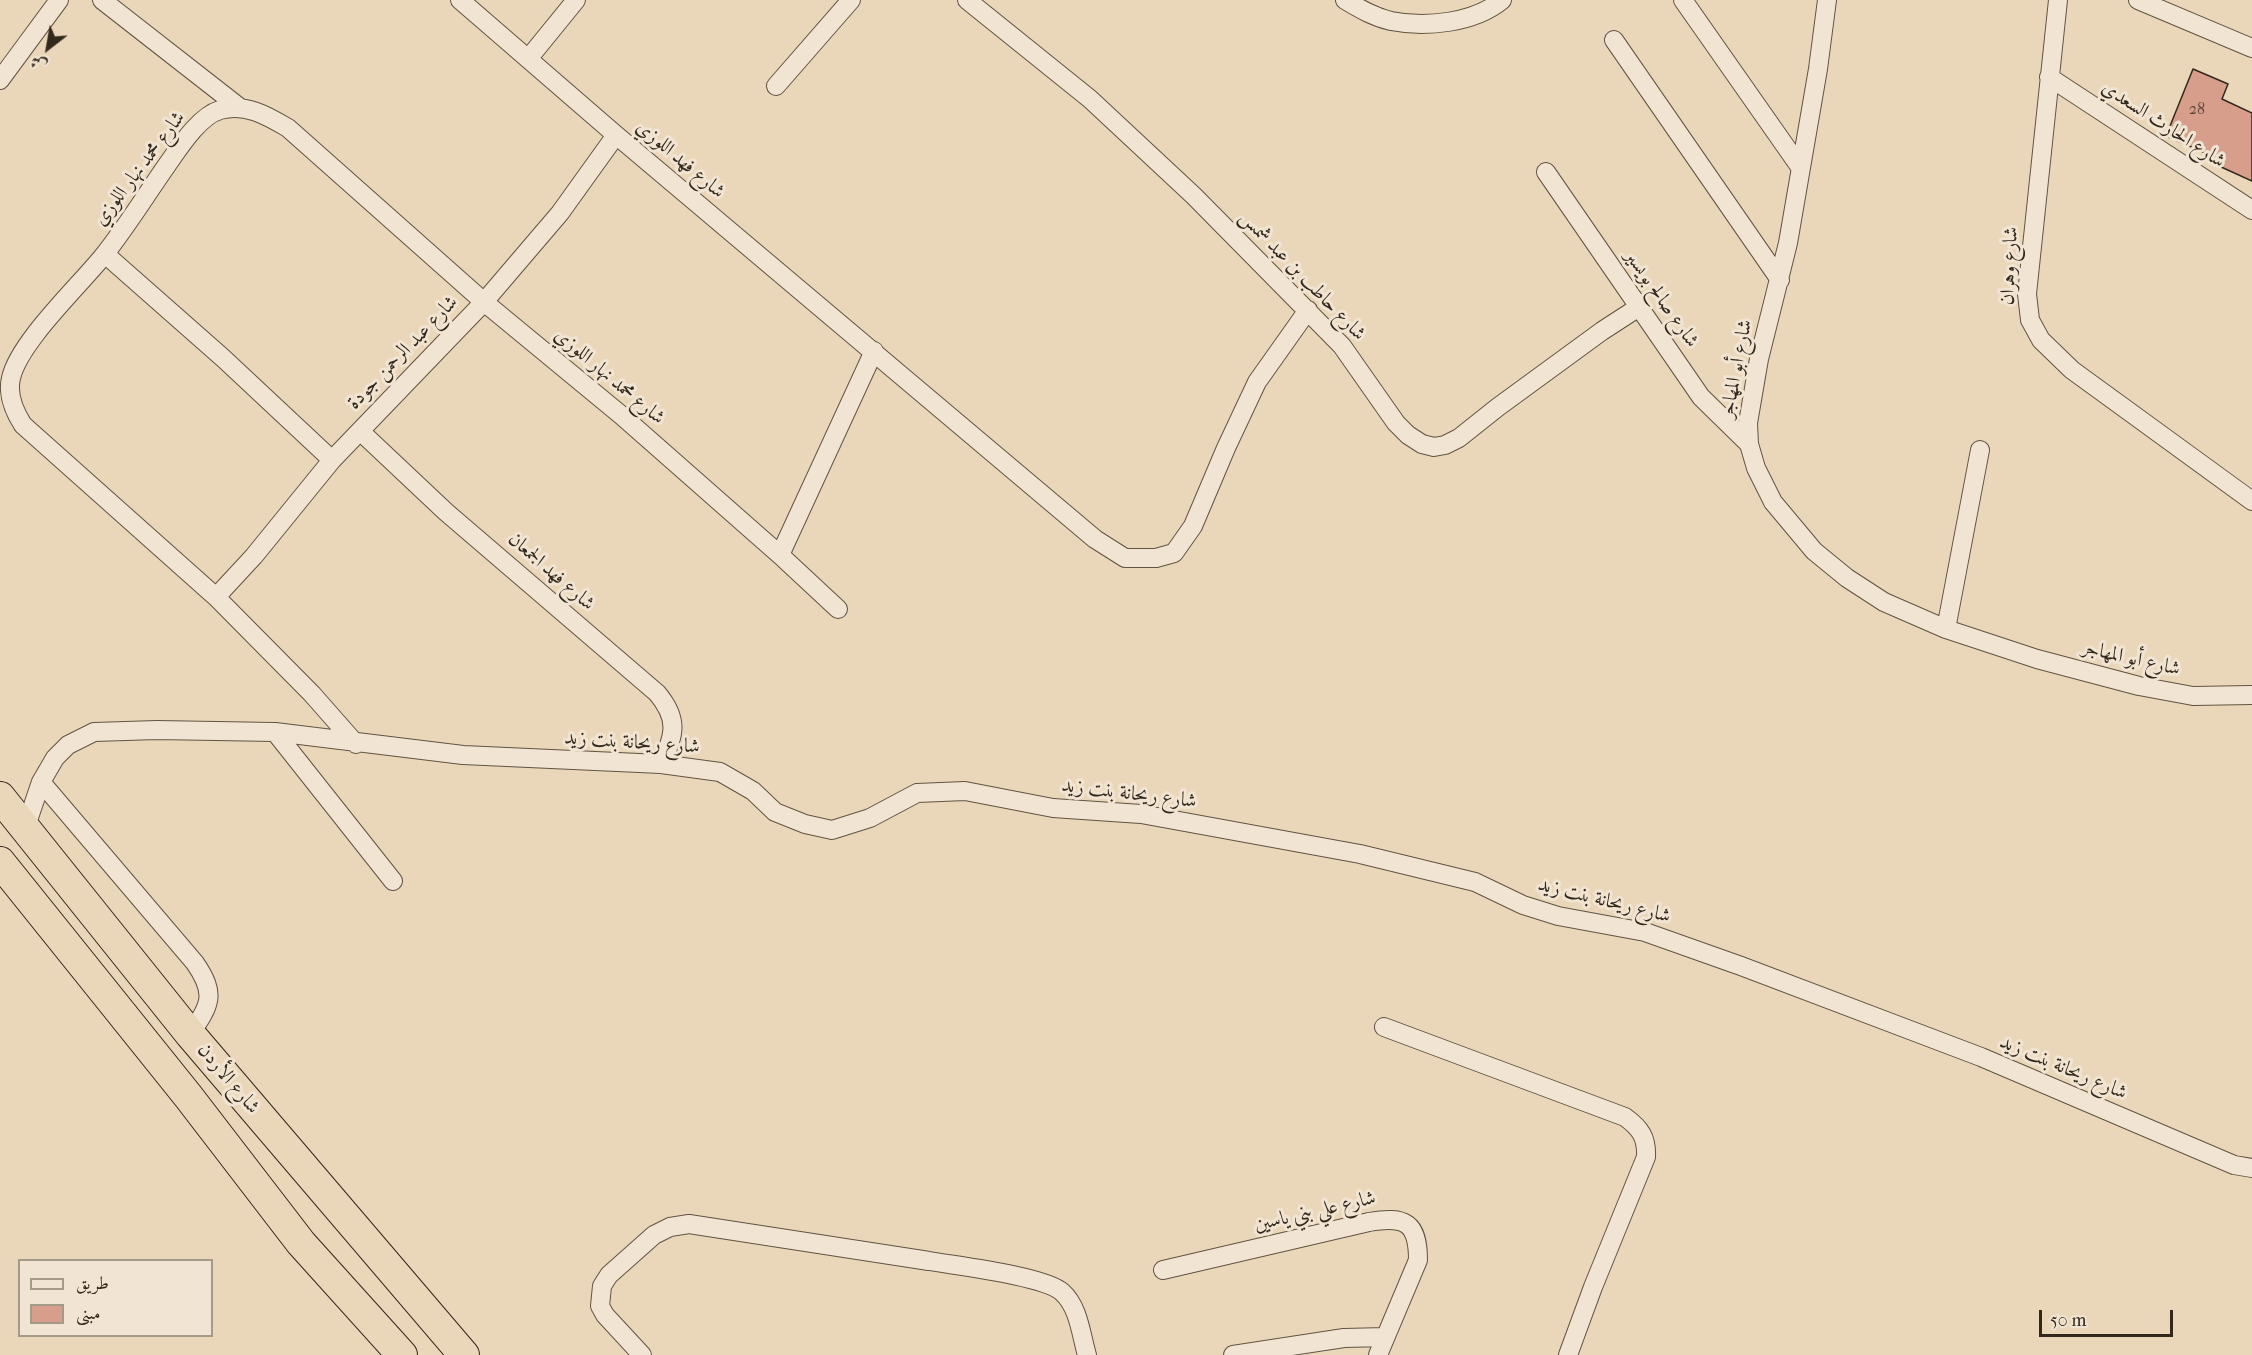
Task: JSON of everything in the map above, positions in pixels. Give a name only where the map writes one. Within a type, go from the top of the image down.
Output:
[{"type":"highway","name":"شارع الأردن","points":[[0,797],[190,1034],[464,1355]]},
{"type":"highway","points":[[0,862],[188,1096],[301,1243],[402,1355]]},
{"type":"street","points":[[0,80],[59,0]]},
{"type":"street","points":[[102,0],[239,107]]},
{"type":"street","name":"شارع فهد اللوزي","points":[[460,0],[616,135],[1095,538],[1125,558],[1156,558],[1174,553],[1193,526],[1257,382],[1308,310]]},
{"type":"street","points":[[528,59],[576,0]]},
{"type":"street","points":[[776,86],[851,0]]},
{"type":"street","name":"شارع حاطب بن عبد شمس","points":[[967,0],[1098,106],[1194,196],[1342,346],[1396,423],[1415,440],[1434,447],[1445,445],[1459,438],[1602,331],[1640,307]]},
{"type":"street","points":[[1345,0],[1364,12],[1390,21],[1412,24],[1473,16],[1492,8],[1502,0]]},
{"type":"street","points":[[1683,0],[1800,167]]},
{"type":"street","name":"شارع أبو المهاجر","points":[[1827,0],[1818,69],[1788,243],[1759,359],[1748,423],[1749,444],[1756,468],[1773,502],[1814,550],[1847,578],[1884,602],[1946,629],[2037,659],[2139,686],[2193,696],[2252,695]]},
{"type":"street","name":"شارع وهران","points":[[2058,0],[2027,294],[2030,320],[2041,340],[2072,370],[2252,501]]},
{"type":"street","points":[[2138,0],[2252,48]]},
{"type":"street","points":[[1614,40],[1780,280]]},
{"type":"street","name":"شارع الحارث السعدي","points":[[2049,77],[2252,210]]},
{"type":"street","name":"شارع محمد نهار اللوزي","points":[[356,744],[296,676],[216,597],[23,425],[7,407],[11,401],[11,378],[18,361],[60,306],[105,254],[192,130],[217,110],[239,107],[261,112],[288,128],[483,302],[621,415],[838,609]]},
{"type":"street","name":"شارع عبد الرحمن جودة","points":[[216,597],[254,556],[332,460],[483,302],[560,213],[616,135]]},
{"type":"street","name":"شارع صالح بويسير","points":[[1546,172],[1701,396],[1749,444]]},
{"type":"street","points":[[105,254],[223,358],[332,460]]},
{"type":"street","points":[[780,555],[874,351]]},
{"type":"street","name":"شارع فهد الجمعان","points":[[360,431],[446,512],[657,693],[669,710],[673,727],[669,747],[661,764]]},
{"type":"street","points":[[1946,629],[1980,450]]},
{"type":"street","name":"شارع ريحانة بنت زيد","points":[[26,829],[41,782],[56,758],[68,745],[94,732],[157,730],[275,732],[356,744],[463,755],[661,764],[720,772],[753,791],[775,812],[805,824],[832,830],[870,818],[917,793],[964,791],[1053,808],[1141,814],[1360,854],[1475,882],[1523,905],[1558,916],[1646,932],[1981,1057],[2234,1165],[2252,1168]]},
{"type":"street","points":[[275,732],[393,881]]},
{"type":"street","points":[[41,782],[195,963],[206,979],[209,1002],[206,1012],[190,1034]]},
{"type":"street","points":[[1384,1027],[1625,1117],[1639,1127],[1647,1143],[1646,1157],[1568,1355]]},
{"type":"street","name":"شارع علي بني ياسين","points":[[1163,1270],[1392,1218],[1404,1222],[1414,1230],[1418,1243],[1418,1260],[1410,1284],[1378,1355]]},
{"type":"street","points":[[642,1355],[605,1315],[600,1306],[602,1286],[609,1275],[654,1235],[670,1227],[689,1224],[976,1269],[1043,1282],[1061,1291],[1074,1308],[1087,1355]]},
{"type":"street","points":[[1233,1355],[1344,1338],[1385,1337]]},
{"type":"building","points":[[2193,69],[2228,84],[2222,99],[2252,113],[2252,181],[2219,166],[2221,160],[2166,136]]}]
